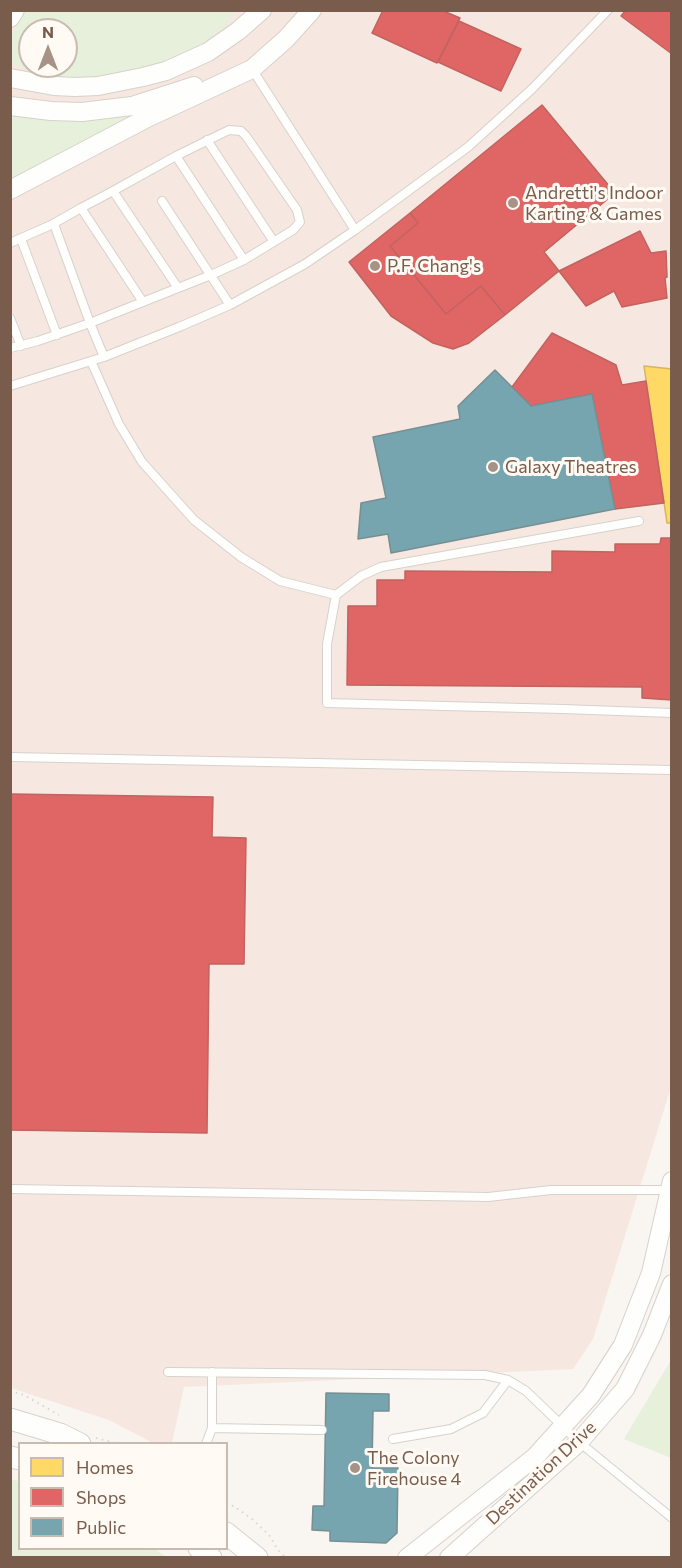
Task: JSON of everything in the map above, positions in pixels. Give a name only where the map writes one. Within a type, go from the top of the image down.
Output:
[{"type":"main road","points":[[10,1419],[60,1434],[78,1442]]},
{"type":"main road","points":[[228,1535],[257,1557]]},
{"type":"street","points":[[10,18],[15,10]]},
{"type":"street","points":[[238,31],[244,10]]},
{"type":"street","points":[[14,79],[54,86],[98,86],[166,71],[208,52],[238,31],[262,10]]},
{"type":"street","points":[[11,106],[82,112],[132,106],[189,88],[245,60],[280,32],[301,10]]},
{"type":"street","points":[[10,190],[147,118],[252,69],[286,39],[312,10]]},
{"type":"street","name":"Destination Drive","points":[[407,1557],[535,1457],[591,1395],[623,1345],[651,1273],[671,1187]]},
{"type":"street","name":"Destination Drive","points":[[449,1557],[579,1442],[625,1389],[652,1335],[672,1284]]},
{"type":"lane","points":[[10,386],[104,357],[230,305],[305,264],[355,231],[468,147],[532,89],[608,10]]},
{"type":"lane","points":[[252,69],[355,231]]},
{"type":"lane","points":[[10,243],[54,224],[176,156],[228,130],[241,132],[246,136],[297,210],[300,222],[298,226],[244,260],[211,275],[57,335],[10,348]]},
{"type":"lane","points":[[207,140],[274,242]]},
{"type":"lane","points":[[176,156],[244,260]]},
{"type":"lane","points":[[113,191],[178,288]]},
{"type":"lane","points":[[162,201],[230,305]]},
{"type":"lane","points":[[81,208],[143,302]]},
{"type":"lane","points":[[54,224],[104,357]]},
{"type":"lane","points":[[21,239],[57,335]]},
{"type":"lane","points":[[10,318],[21,346]]},
{"type":"lane","points":[[91,361],[119,424],[142,462],[194,520],[241,557],[280,581],[336,595]]},
{"type":"lane","points":[[639,520],[381,567],[361,576],[336,595],[327,644],[327,703],[574,709],[672,714]]},
{"type":"lane","points":[[10,757],[672,770]]},
{"type":"lane","points":[[10,1190],[488,1197],[550,1190],[671,1187]]},
{"type":"lane","points":[[168,1372],[485,1376],[508,1380],[526,1391],[579,1442],[672,1518]]},
{"type":"lane","points":[[206,1442],[212,1428],[212,1372]]},
{"type":"lane","points":[[393,1439],[451,1429],[483,1413],[508,1380]]},
{"type":"lane","points":[[212,1428],[322,1430]]},
{"type":"path","points":[[228,1505],[251,1518],[269,1535],[278,1550],[286,1557]]},
{"type":"shaded area","points":[[11,11],[671,11],[671,1087],[593,1339],[573,1369],[184,1387],[172,1442],[151,1442],[109,1420],[11,1388]]},
{"type":"green space","points":[[24,11],[236,11],[224,27],[197,47],[157,64],[99,77],[78,77],[78,18],[20,18]]},
{"type":"green space","points":[[18,23],[18,66],[11,64],[11,36]]},
{"type":"green space","points":[[128,114],[132,123],[11,185],[11,115],[36,120],[84,121]]},
{"type":"green space","points":[[671,1360],[671,1458],[624,1439]]},
{"type":"green space","points":[[10,1479],[18,1481],[18,1550],[156,1550],[166,1557],[11,1557]]},
{"type":"building: Homes","points":[[644,366],[672,369],[672,523],[667,523]]},
{"type":"building: Shops","points":[[383,10],[441,10],[460,18],[437,63],[372,33]]},
{"type":"building: Shops","points":[[626,10],[672,10],[672,54],[621,16]]},
{"type":"building: Shops","points":[[459,21],[521,49],[501,91],[438,62]]},
{"type":"building: Shops","name":"Andretti's Indoor Karting & Games","points":[[542,105],[615,193],[544,252],[559,271],[505,315],[481,286],[446,314],[390,246],[418,223],[410,213]]},
{"type":"building: Shops","points":[[410,213],[418,223],[390,246],[446,314],[481,286],[505,315],[469,343],[453,349],[433,343],[391,316],[349,262]]},
{"type":"building: Shops","points":[[640,231],[651,253],[666,251],[667,298],[622,307],[614,291],[586,306],[559,271]]},
{"type":"building: Shops","points":[[552,333],[616,365],[622,385],[646,381],[664,503],[615,509],[592,394],[531,406],[512,387]]},
{"type":"building: Shops","points":[[661,538],[672,538],[672,700],[642,698],[642,687],[347,685],[348,606],[377,606],[377,580],[405,580],[405,571],[552,572],[552,551],[615,552],[615,544],[660,544]]},
{"type":"building: Shops","points":[[10,794],[213,797],[212,837],[246,838],[244,964],[209,964],[207,1133],[10,1130]]},
{"type":"building: Public","name":"Galaxy Theatres","points":[[495,370],[531,406],[592,394],[615,509],[391,553],[388,534],[358,539],[361,503],[386,498],[373,437],[460,419],[458,406]]},
{"type":"building: Public","name":"The Colony Firehouse 4","points":[[326,1393],[389,1394],[389,1411],[373,1411],[372,1468],[398,1468],[397,1533],[386,1543],[330,1541],[330,1531],[312,1530],[313,1506],[324,1506]]},
{"type":"place","name":"Andretti's Indoor Karting & Games","points":[[513,203]]},
{"type":"place","name":"P.F. Chang's","points":[[375,266]]},
{"type":"place","name":"Galaxy Theatres","points":[[493,467]]},
{"type":"place","name":"The Colony Firehouse 4","points":[[355,1468]]}]
